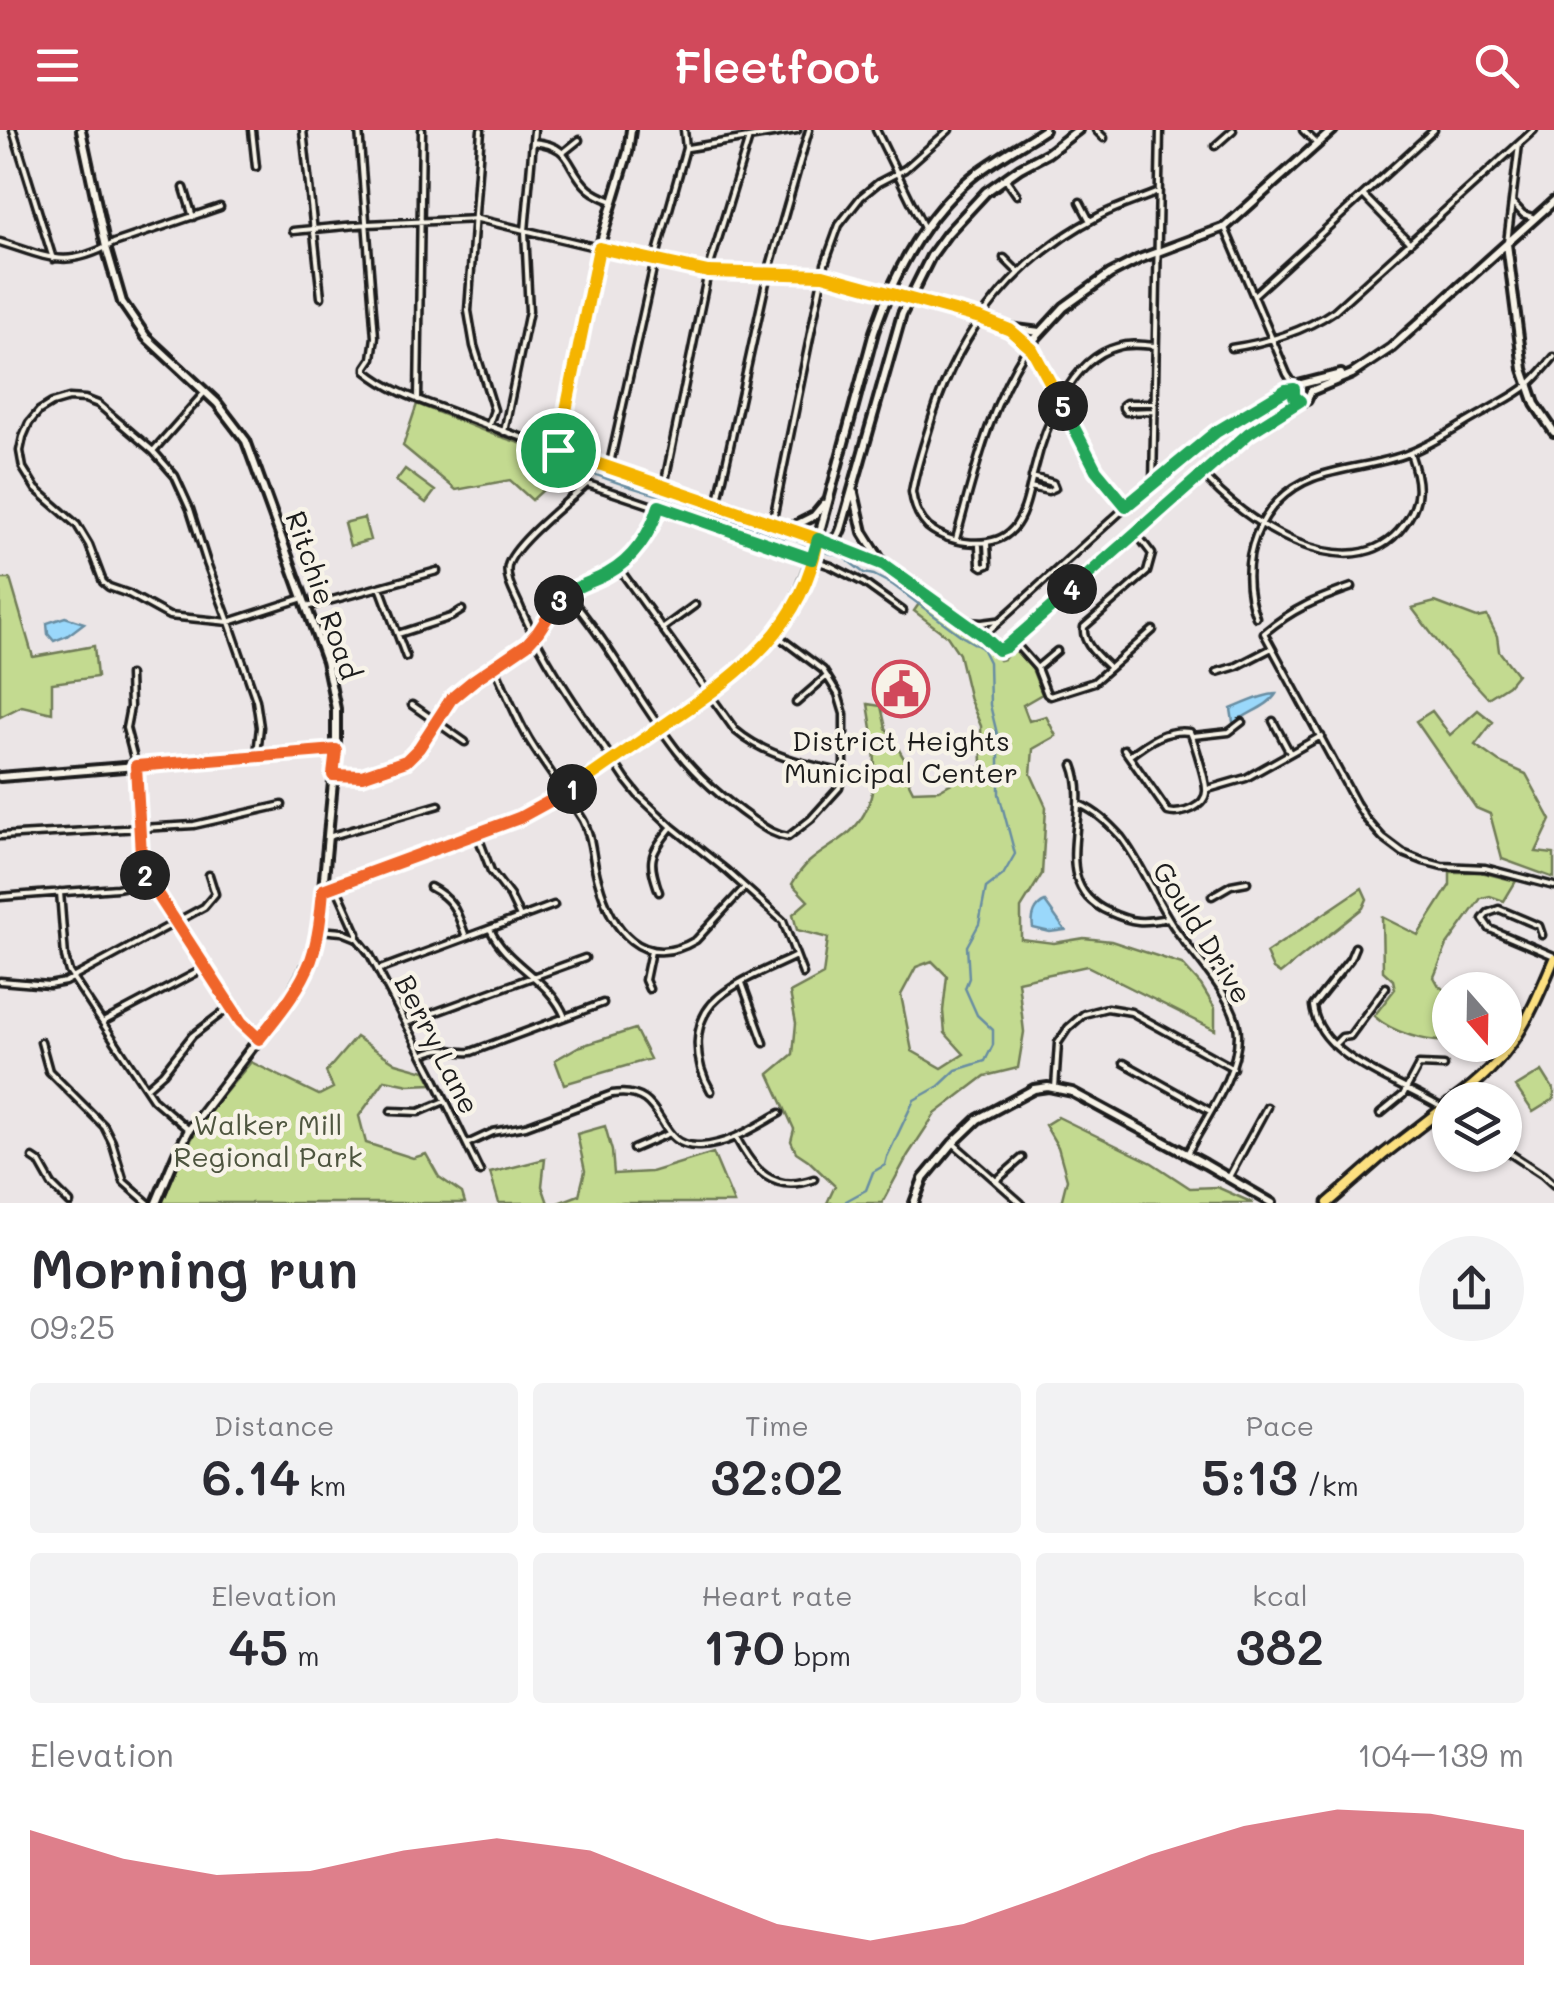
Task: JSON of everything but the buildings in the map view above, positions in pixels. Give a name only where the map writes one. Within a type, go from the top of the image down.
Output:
[{"type":"main road","points":[[1479,1082],[1514,1043],[1554,958]]},
{"type":"main road","points":[[1328,1203],[1432,1119]]},
{"type":"street","points":[[13,130],[53,259]]},
{"type":"street","name":"Ritchie Road","points":[[81,130],[120,296],[135,324],[233,421],[250,451],[331,675],[336,709],[323,890],[312,956],[306,972],[190,1130],[156,1203]]},
{"type":"street","points":[[252,130],[256,167]]},
{"type":"street","points":[[304,130],[321,296]]},
{"type":"street","points":[[359,130],[375,337],[374,354],[365,369],[381,382],[488,427],[828,542],[884,565],[1001,650],[1249,433],[1309,398],[1310,390]]},
{"type":"street","points":[[418,400],[422,130]]},
{"type":"street","points":[[481,130],[469,318],[494,410],[488,427]]},
{"type":"street","points":[[504,432],[529,311],[524,231],[534,130]]},
{"type":"street","points":[[558,450],[599,248],[632,130]]},
{"type":"street","points":[[610,468],[654,260],[686,148],[684,130]]},
{"type":"street","points":[[686,148],[797,130]]},
{"type":"street","points":[[717,505],[768,273],[808,130]]},
{"type":"street","points":[[876,130],[924,228]]},
{"type":"street","points":[[772,524],[823,275],[844,217],[869,190],[896,174],[950,130]]},
{"type":"street","points":[[323,890],[529,814],[662,727],[748,664],[796,602],[818,539],[874,332],[906,257],[924,228],[970,178],[1044,130]]},
{"type":"street","points":[[828,542],[840,534],[896,334],[931,256],[976,202],[1078,130]]},
{"type":"street","points":[[1096,130],[1104,138]]},
{"type":"street","points":[[1152,485],[1160,130]]},
{"type":"street","points":[[1216,146],[1233,130]]},
{"type":"street","points":[[1304,130],[1317,144]]},
{"type":"street","points":[[956,538],[993,412],[1011,374],[1040,332],[1064,307],[1129,263],[1225,227],[1333,130]]},
{"type":"street","points":[[1423,130],[1428,135]]},
{"type":"street","points":[[1254,295],[1434,130]]},
{"type":"street","points":[[1231,348],[1252,345],[1329,315],[1534,130]]},
{"type":"street","points":[[664,486],[708,272],[749,138]]},
{"type":"street","points":[[564,152],[579,140]]},
{"type":"street","points":[[533,142],[564,152],[587,188],[612,201]]},
{"type":"street","points":[[1519,144],[1507,244],[1509,266],[1528,386],[1554,432]]},
{"type":"street","points":[[1005,178],[1017,195]]},
{"type":"street","points":[[184,188],[193,217]]},
{"type":"street","points":[[1155,346],[1126,345],[1105,351],[1078,376],[1060,401],[1044,436],[1021,517],[1004,536],[978,544],[936,532],[924,522],[912,492],[940,393],[980,318],[1019,272],[1044,250],[1090,221],[1158,192]]},
{"type":"street","points":[[1363,195],[1410,243]]},
{"type":"street","points":[[1080,202],[1090,221]]},
{"type":"street","points":[[1512,202],[1529,218],[1537,217]]},
{"type":"street","points":[[1225,227],[1291,383],[1310,390],[1362,368],[1403,339],[1554,202]]},
{"type":"street","points":[[0,242],[53,259],[77,257],[220,207]]},
{"type":"street","points":[[292,230],[475,219],[708,272],[823,275],[1007,328],[1040,332]]},
{"type":"street","points":[[1004,258],[1019,272]]},
{"type":"street","points":[[1491,259],[1509,266]]},
{"type":"street","points":[[1007,328],[1036,354],[1096,470],[1126,506]]},
{"type":"street","points":[[1256,618],[1248,592],[1252,544],[1260,524],[1286,495],[1309,480],[1410,453],[1528,386],[1554,357]]},
{"type":"street","points":[[983,636],[1126,506],[1220,429],[1286,390],[1362,368]]},
{"type":"street","points":[[1298,387],[1294,396],[1300,401]]},
{"type":"street","points":[[153,451],[206,392]]},
{"type":"street","points":[[257,756],[258,711],[229,622],[185,497],[168,467],[103,407],[85,399],[70,398],[48,405],[32,418],[22,437],[23,468],[36,489],[78,525],[108,587],[169,616],[229,622],[303,598]]},
{"type":"street","points":[[1154,403],[1126,403],[1122,408],[1126,412],[1154,411]]},
{"type":"street","points":[[1202,473],[1217,490],[1283,538],[1327,552],[1353,552],[1381,546],[1398,532],[1415,506],[1419,484],[1410,453]]},
{"type":"street","points":[[562,474],[812,559],[864,582],[903,611]]},
{"type":"street","points":[[1030,487],[1048,491],[1054,488],[1053,483],[1032,477]]},
{"type":"street","points":[[588,484],[529,537],[510,561],[509,581],[558,678],[638,795],[783,921],[802,974]]},
{"type":"street","points":[[854,484],[860,524],[884,565]]},
{"type":"street","points":[[788,529],[814,516],[830,495]]},
{"type":"street","points":[[333,775],[362,776],[402,763],[419,748],[456,694],[520,650],[566,593],[618,567],[643,541],[659,506]]},
{"type":"street","points":[[1110,668],[1083,632],[1148,571],[1152,554],[1136,533]]},
{"type":"street","points":[[978,544],[983,567],[988,565],[987,543]]},
{"type":"street","points":[[501,556],[510,561]]},
{"type":"street","points":[[618,567],[730,725],[744,738],[786,758],[844,773]]},
{"type":"street","points":[[306,607],[437,571]]},
{"type":"street","points":[[380,587],[406,657]]},
{"type":"street","points":[[1352,587],[1316,599],[1278,619],[1264,633],[1362,814],[1378,834],[1410,856],[1430,863],[1486,868],[1554,886]]},
{"type":"street","points":[[566,593],[677,751],[712,788],[748,816],[779,836],[790,836],[837,792],[844,773],[844,714],[827,676],[775,634]]},
{"type":"street","points":[[662,628],[695,605]]},
{"type":"street","points":[[398,634],[462,610]]},
{"type":"street","points":[[952,615],[970,623],[1002,619]]},
{"type":"street","points":[[1013,641],[1037,668],[1050,696],[1090,685],[1153,630]]},
{"type":"street","points":[[1217,672],[1272,648]]},
{"type":"street","points":[[1037,668],[1057,651]]},
{"type":"street","points":[[494,666],[530,743],[586,828],[599,886],[628,939],[652,951],[673,950],[694,942],[746,887]]},
{"type":"street","points":[[129,675],[126,728],[136,766],[142,864],[148,882],[230,1006],[259,1039]]},
{"type":"street","points":[[796,703],[827,676]]},
{"type":"street","points":[[412,705],[465,742]]},
{"type":"street","points":[[1274,721],[1290,753]]},
{"type":"street","points":[[1193,736],[1229,732],[1242,722]]},
{"type":"street","points":[[1124,749],[1170,813],[1177,815],[1203,800],[1206,789],[1193,736],[1186,731],[1161,734],[1130,756]]},
{"type":"street","points":[[1206,789],[1246,778],[1321,736]]},
{"type":"street","points":[[0,778],[336,750]]},
{"type":"street","points":[[1073,765],[1080,804],[1073,862],[1077,881],[1087,898],[1101,909],[1144,923],[1168,918]]},
{"type":"street","name":"Gould Drive","points":[[1080,804],[1096,811],[1123,840],[1168,918],[1235,1014],[1238,1034],[1233,1068],[1187,1154]]},
{"type":"street","points":[[0,836],[194,824],[282,805]]},
{"type":"street","points":[[327,837],[439,805]]},
{"type":"street","points":[[659,892],[650,864],[658,844],[672,827]]},
{"type":"street","points":[[477,834],[491,871],[520,917]]},
{"type":"street","points":[[0,981],[55,985],[73,977],[177,923],[212,900],[215,891],[209,875]]},
{"type":"street","points":[[0,896],[148,882]]},
{"type":"street","points":[[1212,896],[1230,884],[1248,882]]},
{"type":"street","points":[[430,887],[453,904],[466,937]]},
{"type":"street","points":[[60,892],[67,968],[158,1104],[190,1130]]},
{"type":"street","name":"Berry Lane","points":[[339,893],[357,938],[378,970],[480,1172]]},
{"type":"street","points":[[378,970],[554,904]]},
{"type":"street","points":[[1542,935],[1539,926],[1498,909],[1483,919],[1490,929],[1554,958]]},
{"type":"street","points":[[490,928],[499,945],[555,997],[565,1017]]},
{"type":"street","points":[[319,930],[357,938]]},
{"type":"street","points":[[1355,947],[1313,1006],[1315,1018],[1326,1038],[1352,1060],[1432,1099]]},
{"type":"street","points":[[648,989],[652,951]]},
{"type":"street","points":[[712,1091],[698,1061],[697,1047],[714,1002],[796,956]]},
{"type":"street","points":[[406,1024],[585,958]]},
{"type":"street","points":[[103,1022],[206,967]]},
{"type":"street","points":[[742,983],[764,1042]]},
{"type":"street","points":[[1334,1046],[1342,1037],[1350,1036],[1386,987]]},
{"type":"street","points":[[422,1055],[445,1047],[471,1052],[603,1003]]},
{"type":"street","points":[[146,1088],[160,1077],[192,1036],[230,1006]]},
{"type":"street","points":[[1055,1088],[1058,1043],[1084,1014],[1106,1008],[1131,1012],[1233,1068]]},
{"type":"street","points":[[41,1042],[47,1068],[104,1126],[124,1182],[148,1203]]},
{"type":"street","points":[[1124,1063],[1210,1111]]},
{"type":"street","points":[[1380,1114],[1400,1099],[1420,1064],[1444,1066]]},
{"type":"street","points":[[914,1203],[923,1179],[978,1119],[1034,1088],[1072,1092],[1272,1203]]},
{"type":"street","points":[[467,1144],[493,1132],[526,1126],[622,1092],[648,1101],[668,1134],[696,1147],[736,1137],[780,1113]]},
{"type":"street","points":[[392,1111],[419,1112],[446,1100]]},
{"type":"street","points":[[1229,1177],[1267,1107]]},
{"type":"street","points":[[634,1149],[668,1134]]},
{"type":"street","points":[[736,1137],[751,1164],[769,1178],[788,1184],[814,1179]]},
{"type":"street","points":[[953,1143],[1021,1203]]},
{"type":"street","points":[[33,1158],[70,1203]]},
{"type":"street","points":[[997,1180],[1022,1158]]},
{"type":"street","points":[[1522,1161],[1554,1185]]},
{"type":"green space","points":[[417,404],[569,459],[532,500],[510,480],[456,490],[403,446]]},
{"type":"green space","points":[[405,469],[435,491],[426,503],[396,481]]},
{"type":"green space","points":[[364,518],[370,540],[350,546],[344,523]]},
{"type":"green space","points":[[0,579],[10,579],[33,657],[94,646],[97,677],[52,683],[52,713],[22,706],[0,717]]},
{"type":"green space","points":[[923,598],[991,649],[999,660],[1014,647],[1031,666],[1042,694],[1023,705],[1029,721],[1046,716],[1056,736],[1033,749],[1031,774],[1046,807],[1042,874],[1021,908],[1021,939],[1054,943],[1084,938],[1111,941],[1182,964],[1215,1008],[1215,1030],[1087,966],[1018,981],[1024,1032],[1018,1068],[985,1076],[935,1114],[882,1203],[827,1203],[835,1186],[796,1152],[791,1141],[794,1129],[769,1074],[793,1054],[796,1023],[790,993],[823,975],[828,938],[797,930],[793,914],[808,901],[792,884],[812,860],[850,832],[869,804],[875,771],[868,704],[881,706],[886,728],[912,772],[909,783],[913,791],[939,790],[982,766],[981,726],[959,654],[947,636],[914,611]],"holes":[[[932,961],[947,976],[945,1033],[964,1054],[942,1068],[912,1051],[901,995],[916,967]]]},
{"type":"green space","points":[[1435,602],[1477,618],[1487,616],[1499,651],[1517,674],[1508,685],[1488,698],[1443,649],[1412,608]]},
{"type":"green space","points":[[1478,710],[1493,722],[1475,745],[1526,774],[1551,820],[1536,852],[1554,854],[1554,878],[1502,859],[1490,814],[1476,808],[1416,721],[1432,711],[1450,735]]},
{"type":"green space","points":[[1450,872],[1480,872],[1516,881],[1504,901],[1490,896],[1481,898],[1447,945],[1436,972],[1432,972],[1432,1040],[1420,1038],[1374,1016],[1395,989],[1393,980],[1383,971],[1382,917],[1418,935],[1450,885]]},
{"type":"green space","points":[[1362,888],[1367,899],[1363,908],[1280,974],[1273,969],[1266,953]]},
{"type":"green space","points":[[635,1029],[650,1059],[564,1084],[555,1060],[578,1047]]},
{"type":"green space","name":"Walker Mill Regional Park","points":[[356,1037],[396,1063],[425,1071],[432,1084],[385,1080],[359,1116],[366,1143],[413,1158],[426,1154],[439,1177],[462,1193],[465,1203],[162,1203],[185,1149],[209,1112],[251,1062],[319,1095],[333,1088],[326,1072]]},
{"type":"green space","points":[[1542,1071],[1554,1090],[1554,1099],[1533,1112],[1522,1096],[1522,1083]]},
{"type":"green space","points":[[1058,1117],[1152,1163],[1190,1188],[1217,1187],[1253,1203],[1061,1203],[1067,1179],[1058,1147],[1045,1125]]},
{"type":"green space","points":[[605,1126],[614,1174],[651,1172],[713,1153],[734,1203],[558,1203],[579,1195],[585,1171],[577,1134]]},
{"type":"green space","points":[[545,1159],[542,1186],[548,1203],[499,1203],[490,1173]]},
{"type":"water","points":[[65,617],[84,623],[54,641],[48,634],[47,623]]},
{"type":"water","points":[[1276,694],[1263,706],[1233,722],[1231,709]]},
{"type":"water","points":[[1045,902],[1065,930],[1033,928],[1034,912]]},
{"type":"waterway","points":[[571,464],[809,546]]},
{"type":"waterway","points":[[822,551],[843,557],[864,573],[893,585],[982,648],[989,662],[990,705],[999,742],[999,794],[1015,854],[1003,875],[986,888],[979,924],[967,946],[969,978],[965,988],[977,1015],[993,1030],[993,1045],[985,1061],[956,1070],[939,1086],[914,1100],[885,1165],[873,1172],[866,1190],[846,1203]]},
{"type":"place","name":"District Heights Municipal Center","points":[[901,689]]},
{"type":"route","points":[[558,450],[599,248],[708,272],[823,275],[1007,328],[1034,351],[1090,459],[1126,506],[1220,429],[1286,390],[1294,389],[1294,396],[1300,401],[1228,450],[1001,650],[871,558],[818,539],[816,548],[812,559],[659,506],[647,534],[632,554],[610,573],[578,586],[557,601],[527,644],[451,699],[419,748],[400,764],[362,776],[333,775],[336,750],[136,766],[141,854],[148,882],[241,1022],[259,1039],[310,963],[319,930],[323,890],[519,818],[564,794],[738,673],[775,634],[796,602],[804,581],[815,550],[818,539],[558,450]]}]
